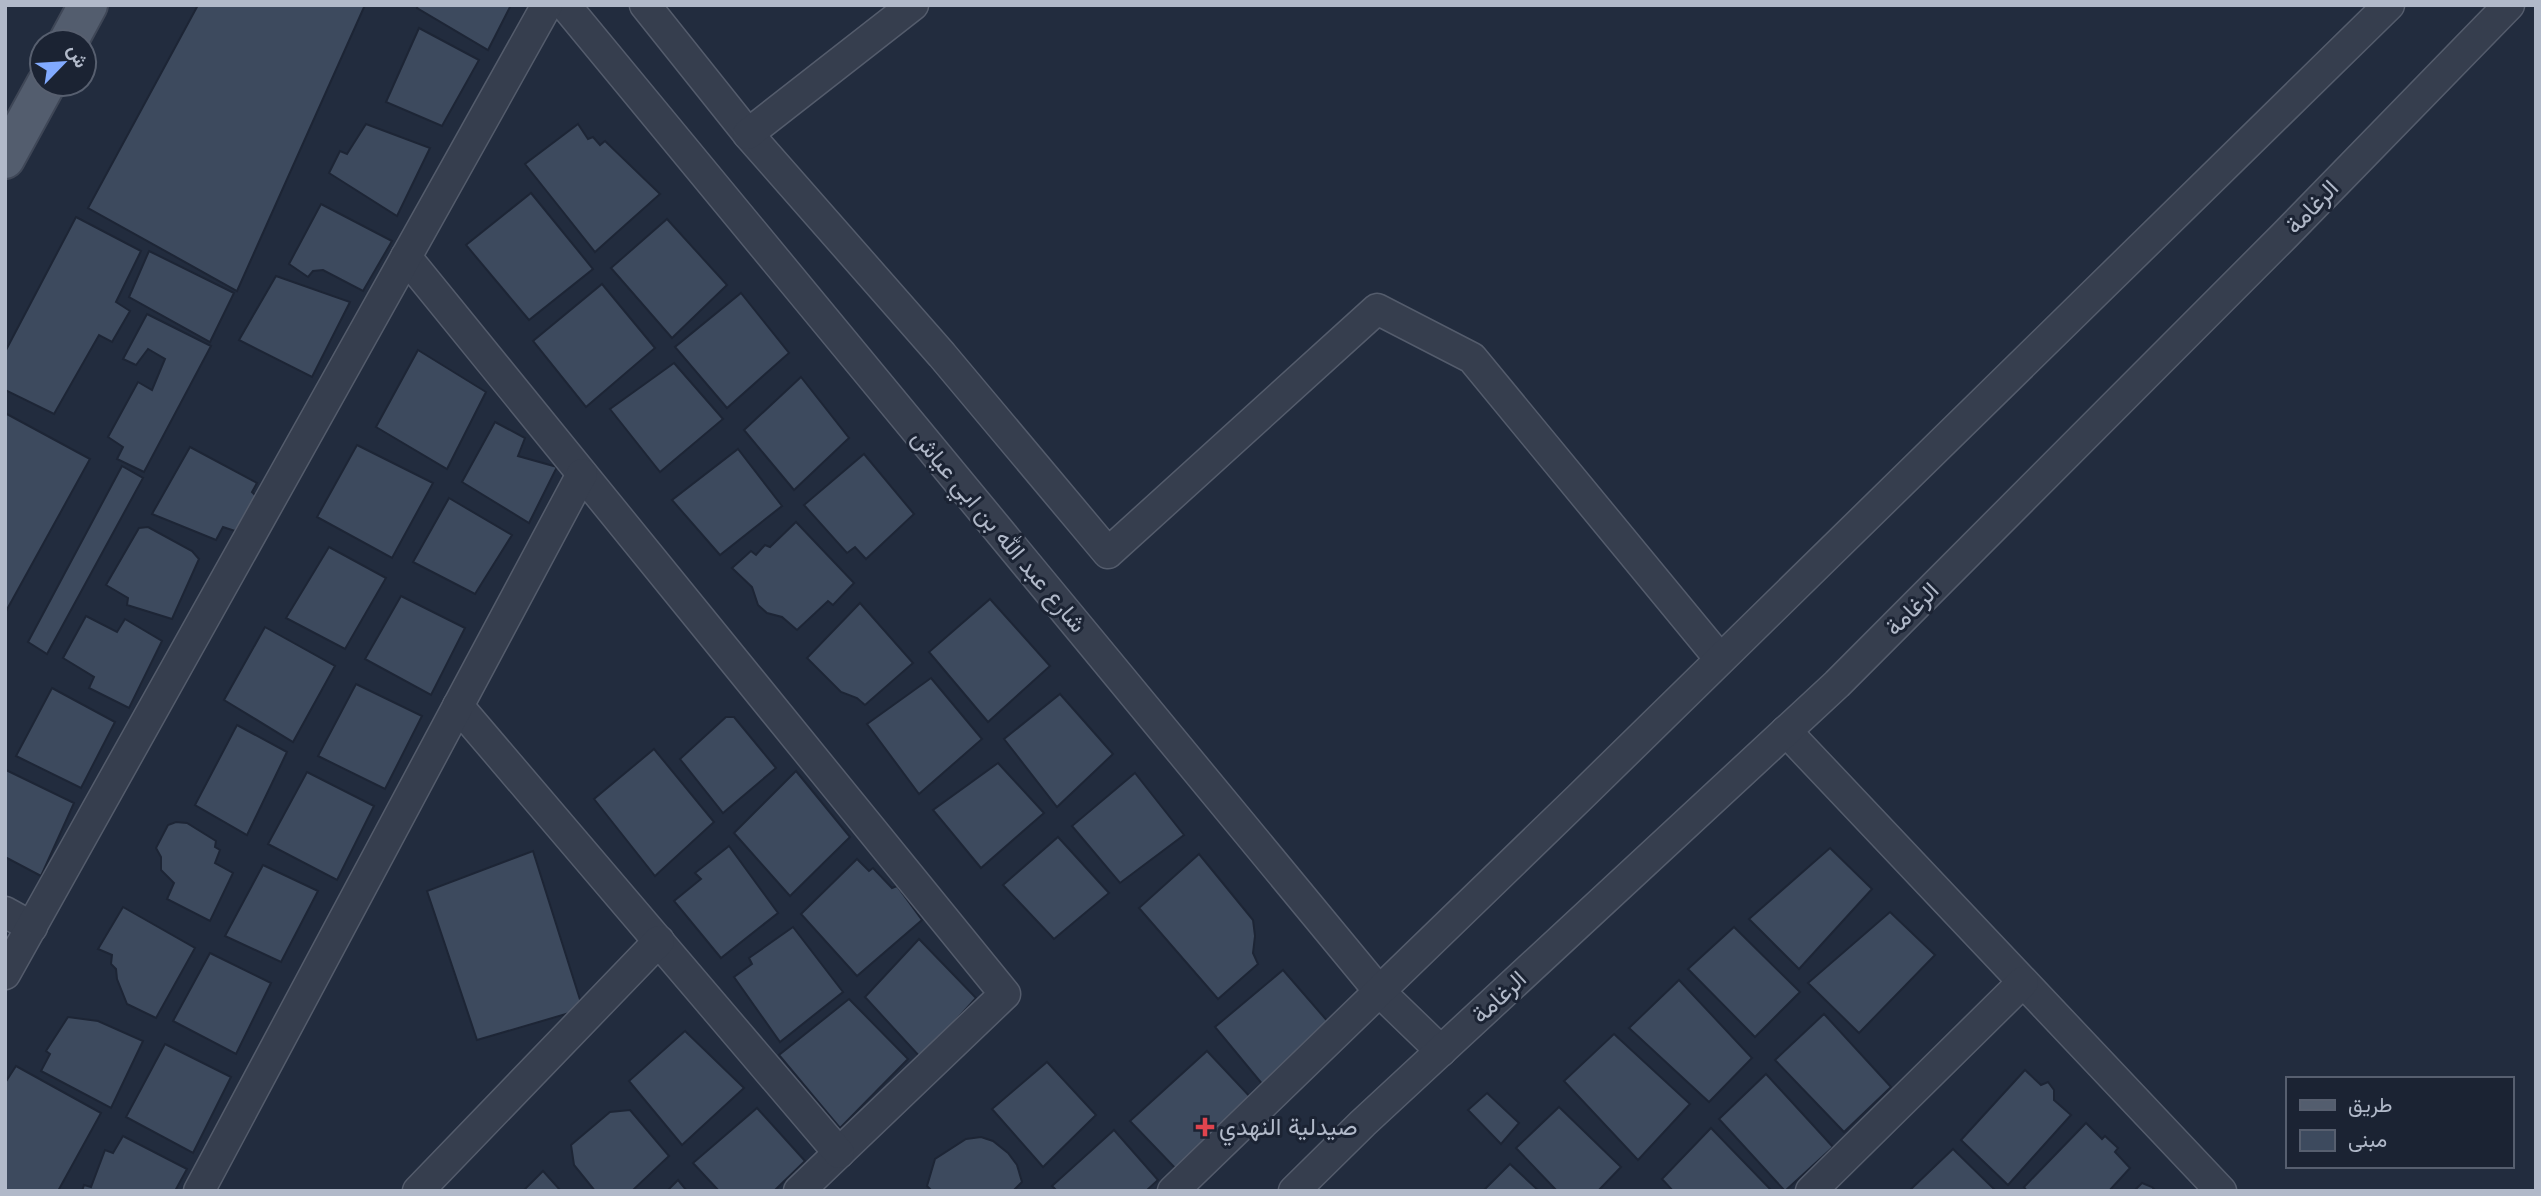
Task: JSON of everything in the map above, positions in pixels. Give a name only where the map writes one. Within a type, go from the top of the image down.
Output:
[{"type":"main road","points":[[76,28],[88,5]]},
{"type":"main road","points":[[5,159],[38,98]]},
{"type":"street","points":[[5,974],[547,5]]},
{"type":"street","name":"شارع عبد الله بن ابي عياش","points":[[565,5],[1379,991],[1441,1051]]},
{"type":"street","points":[[645,5],[748,134],[942,355],[1108,553],[1377,309],[1472,358],[1720,659]]},
{"type":"street","points":[[748,134],[913,5]]},
{"type":"street","points":[[1173,1191],[2389,5]]},
{"type":"street","name":"الرغامة","points":[[1294,1191],[1837,684],[2284,236],[2510,5]]},
{"type":"street","points":[[406,257],[1005,994],[799,1191]]},
{"type":"street","points":[[199,1191],[582,474]]},
{"type":"street","points":[[458,706],[839,1153]]},
{"type":"street","points":[[1786,731],[2221,1191]]},
{"type":"street","points":[[5,912],[32,927]]},
{"type":"street","points":[[418,1191],[659,941]]},
{"type":"street","points":[[1811,1191],[2023,982]]},
{"type":"building","points":[[198,5],[365,5],[237,291],[88,208]]},
{"type":"building","points":[[418,5],[511,5],[488,50],[417,8]]},
{"type":"building","points":[[419,28],[479,60],[442,126],[386,102]]},
{"type":"building","points":[[366,124],[430,148],[397,216],[329,173],[340,151],[347,154]]},
{"type":"building","points":[[578,124],[588,139],[593,137],[600,145],[605,141],[660,194],[595,252],[525,164]]},
{"type":"building","points":[[531,193],[593,269],[529,320],[466,245]]},
{"type":"building","points":[[321,204],[392,241],[363,291],[323,270],[313,271],[308,277],[289,264]]},
{"type":"building","points":[[76,217],[141,251],[116,302],[130,311],[112,342],[99,335],[54,414],[5,390],[5,352]]},
{"type":"building","points":[[667,219],[727,285],[672,338],[611,268]]},
{"type":"building","points":[[149,251],[234,293],[210,342],[129,297]]},
{"type":"building","points":[[276,276],[350,302],[312,377],[239,340]]},
{"type":"building","points":[[602,284],[655,348],[586,407],[533,341]]},
{"type":"building","points":[[741,293],[789,353],[727,408],[675,347]]},
{"type":"building","points":[[147,314],[211,346],[144,472],[117,459],[123,447],[108,437],[138,382],[152,390],[165,359],[148,349],[136,365],[123,359]]},
{"type":"building","points":[[418,350],[486,392],[447,469],[376,427]]},
{"type":"building","points":[[674,363],[723,419],[660,472],[610,409]]},
{"type":"building","points":[[801,377],[849,438],[794,490],[744,430]]},
{"type":"building","points":[[5,413],[90,459],[5,613]]},
{"type":"building","points":[[495,422],[525,438],[518,456],[557,467],[529,523],[462,482]]},
{"type":"building","points":[[357,445],[433,483],[392,558],[317,517]]},
{"type":"building","points":[[190,447],[257,483],[252,492],[258,498],[235,531],[223,527],[216,540],[152,514]]},
{"type":"building","points":[[738,449],[782,506],[720,555],[672,500]]},
{"type":"building","points":[[864,454],[914,514],[866,559],[855,547],[847,553],[804,505]]},
{"type":"building","points":[[122,466],[143,478],[47,654],[28,642]]},
{"type":"building","points":[[449,498],[512,535],[475,594],[413,562]]},
{"type":"building","points":[[796,522],[854,583],[833,605],[828,601],[797,630],[782,617],[767,613],[758,605],[752,587],[732,568],[751,551],[756,555],[765,545],[770,547]]},
{"type":"building","points":[[148,527],[192,551],[199,559],[172,619],[127,605],[128,598],[106,585],[139,528]]},
{"type":"building","points":[[329,547],[386,578],[345,649],[286,618]]},
{"type":"building","points":[[401,596],[465,628],[431,695],[365,659]]},
{"type":"building","points":[[990,599],[1050,666],[988,722],[929,652]]},
{"type":"building","points":[[860,603],[913,663],[865,705],[857,698],[841,692],[807,658]]},
{"type":"building","points":[[86,616],[117,632],[125,619],[162,641],[129,708],[89,688],[94,677],[63,658]]},
{"type":"building","points":[[265,627],[335,666],[293,742],[224,700]]},
{"type":"building","points":[[931,678],[982,739],[919,794],[867,724]]},
{"type":"building","points":[[356,684],[422,716],[385,789],[318,756]]},
{"type":"building","points":[[52,688],[115,722],[81,788],[16,756]]},
{"type":"building","points":[[1060,694],[1113,754],[1057,807],[1004,739]]},
{"type":"building","points":[[726,717],[734,717],[776,768],[723,813],[680,759]]},
{"type":"building","points":[[237,725],[287,752],[247,835],[195,805]]},
{"type":"building","points":[[654,749],[714,822],[655,876],[594,799]]},
{"type":"building","points":[[998,763],[1044,813],[981,868],[933,810]]},
{"type":"building","points":[[6,770],[74,803],[41,876],[5,857]]},
{"type":"building","points":[[796,771],[850,837],[790,896],[734,833]]},
{"type":"building","points":[[307,772],[374,806],[337,880],[268,844]]},
{"type":"building","points":[[1135,773],[1184,835],[1120,883],[1072,826]]},
{"type":"building","points":[[176,822],[187,823],[216,841],[215,847],[220,850],[215,863],[233,873],[210,921],[167,899],[174,883],[161,870],[161,857],[156,848],[168,825]]},
{"type":"building","points":[[1058,837],[1109,893],[1054,939],[1003,885]]},
{"type":"building","points":[[729,846],[778,913],[721,958],[674,901],[701,879],[695,873]]},
{"type":"building","points":[[1830,848],[1872,889],[1799,969],[1749,919]]},
{"type":"building","points":[[533,851],[583,1009],[477,1040],[427,891]]},
{"type":"building","points":[[1199,854],[1253,920],[1253,953],[1258,964],[1218,999],[1139,908]]},
{"type":"building","points":[[857,859],[869,871],[873,868],[892,888],[897,886],[922,920],[857,976],[801,914]]},
{"type":"building","points":[[263,865],[318,891],[281,962],[225,936]]},
{"type":"building","points":[[123,907],[195,948],[156,1018],[127,1004],[116,969],[111,964],[112,955],[98,949]]},
{"type":"building","points":[[1890,912],[1935,955],[1859,1033],[1808,983]]},
{"type":"building","points":[[793,927],[843,992],[780,1042],[734,977],[752,964],[749,958]]},
{"type":"building","points":[[1734,927],[1800,992],[1755,1037],[1688,969]]},
{"type":"building","points":[[919,939],[976,998],[921,1058],[865,997]]},
{"type":"building","points":[[210,953],[271,983],[236,1054],[173,1021]]},
{"type":"building","points":[[1283,970],[1329,1023],[1263,1085],[1215,1027]]},
{"type":"building","points":[[1679,980],[1752,1058],[1709,1102],[1629,1028]]},
{"type":"building","points":[[849,999],[908,1059],[840,1128],[779,1055]]},
{"type":"building","points":[[1824,1014],[1891,1087],[1844,1132],[1775,1060]]},
{"type":"building","points":[[68,1017],[98,1021],[143,1041],[111,1108],[41,1071],[50,1054],[46,1051]]},
{"type":"building","points":[[685,1031],[744,1088],[682,1145],[629,1081]]},
{"type":"building","points":[[1614,1034],[1690,1104],[1638,1160],[1564,1081]]},
{"type":"building","points":[[165,1044],[231,1077],[193,1153],[126,1117]]},
{"type":"building","points":[[1207,1051],[1254,1101],[1178,1171],[1130,1121]]},
{"type":"building","points":[[1047,1062],[1096,1115],[1043,1167],[992,1109]]},
{"type":"building","points":[[16,1066],[101,1113],[58,1191],[5,1191],[5,1083]]},
{"type":"building","points":[[2025,1070],[2041,1085],[2048,1082],[2054,1090],[2054,1100],[2071,1115],[2008,1185],[1961,1140]]},
{"type":"building","points":[[1766,1074],[1833,1147],[1785,1191],[1719,1119]]},
{"type":"building","points":[[1487,1093],[1519,1123],[1501,1144],[1468,1110]]},
{"type":"building","points":[[1559,1107],[1621,1167],[1598,1191],[1557,1191],[1516,1148]]},
{"type":"building","points":[[757,1108],[805,1161],[774,1191],[719,1191],[693,1163]]},
{"type":"building","points":[[630,1110],[669,1156],[632,1191],[595,1191],[574,1165],[571,1145],[610,1112]]},
{"type":"building","points":[[2086,1123],[2102,1139],[2105,1136],[2118,1148],[2115,1152],[2130,1168],[2109,1191],[2027,1191],[2024,1187]]},
{"type":"building","points":[[1711,1128],[1772,1191],[1673,1191],[1662,1179]]},
{"type":"building","points":[[1114,1130],[1158,1180],[1146,1191],[1057,1191],[1052,1186]]},
{"type":"building","points":[[123,1136],[187,1169],[175,1191],[82,1191],[84,1185],[91,1187],[105,1150],[113,1153]]},
{"type":"building","points":[[981,1137],[993,1141],[1008,1153],[1017,1165],[1022,1182],[1013,1191],[932,1191],[927,1186],[935,1159],[966,1139]]},
{"type":"building","points":[[1953,1149],[1996,1191],[1909,1191]]},
{"type":"building","points":[[1510,1164],[1539,1191],[1483,1191]]},
{"type":"building","points":[[543,1171],[561,1191],[523,1191]]},
{"type":"building","points":[[678,1180],[687,1191],[667,1191]]},
{"type":"building","points":[[2142,1183],[2152,1187],[2156,1191],[2134,1191]]},
{"type":"place","name":"صيدلية النهدي","points":[[1205,1127]]}]
